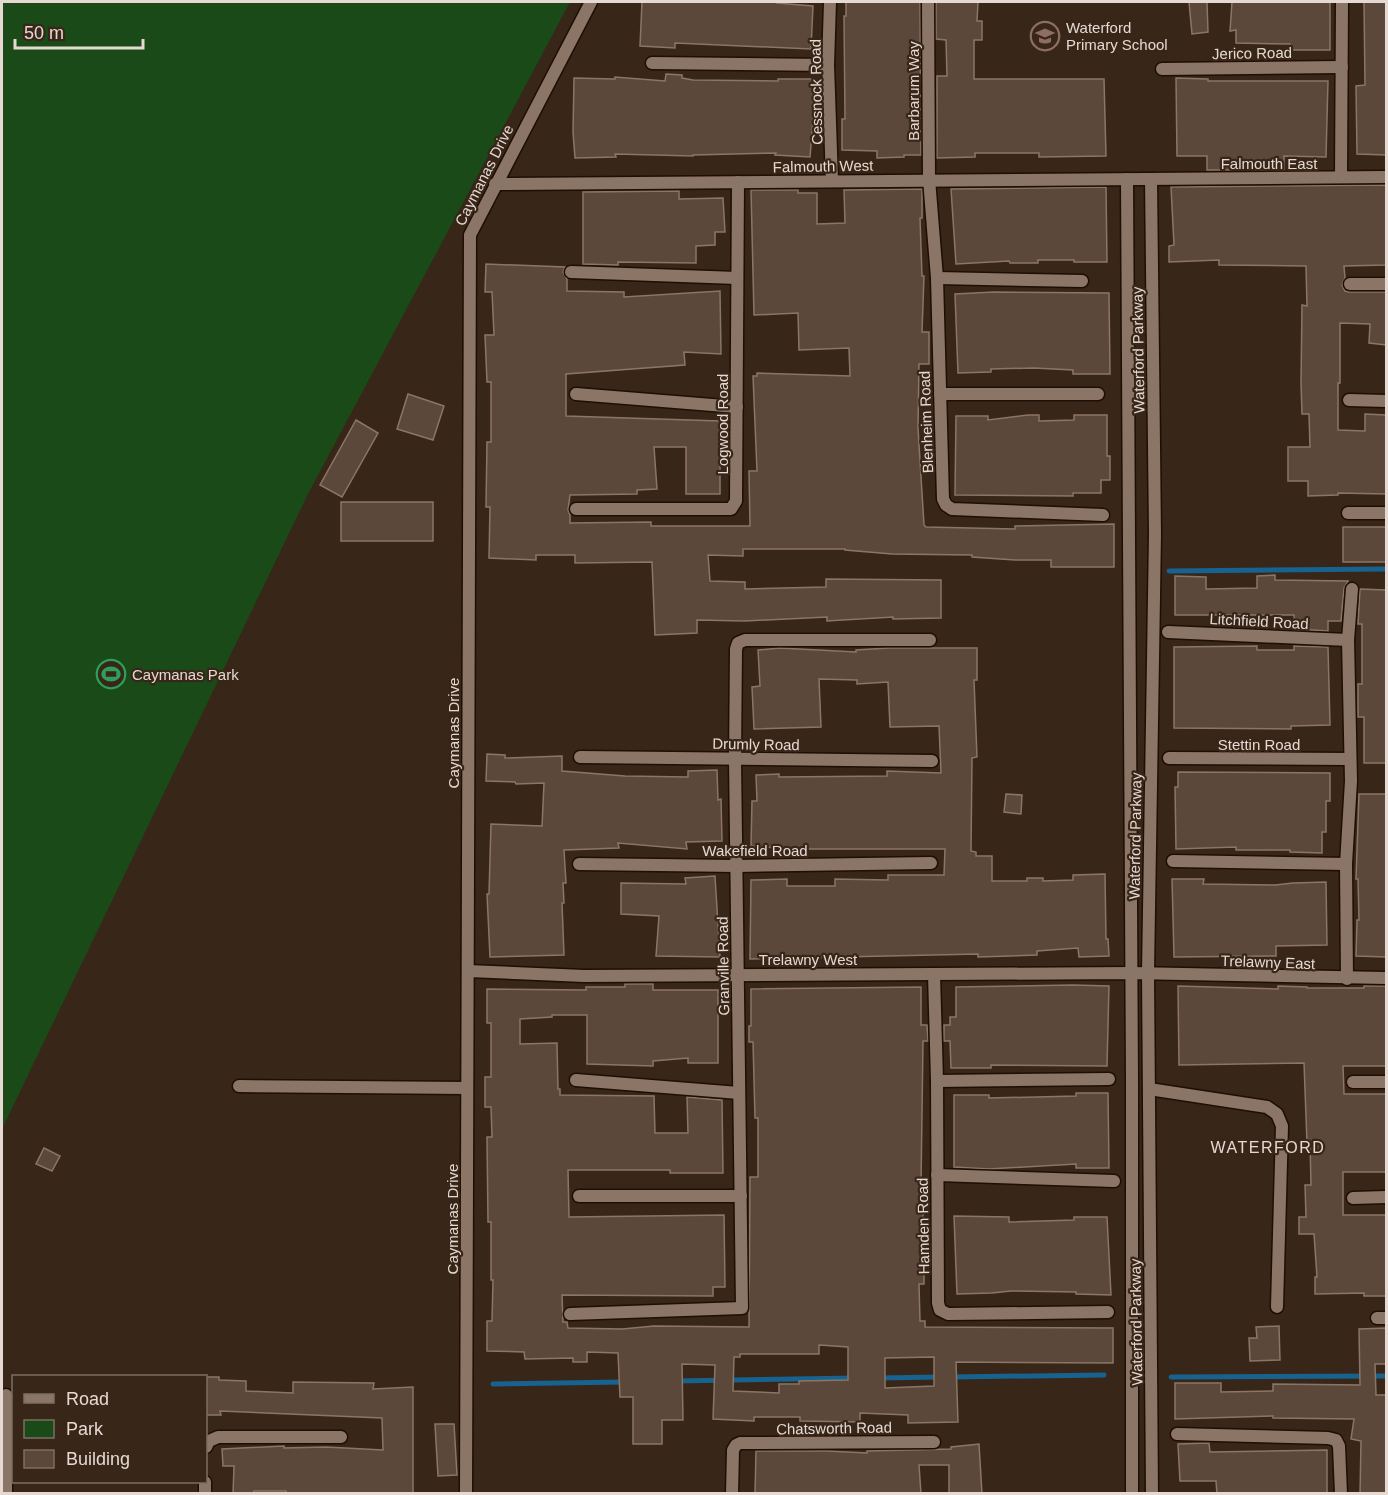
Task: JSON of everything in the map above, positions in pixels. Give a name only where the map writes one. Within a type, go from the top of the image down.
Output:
[{"type":"street","name":"Caymanas Drive","points":[[466,1494],[470,235],[591,2]]},
{"type":"street","name":"Cessnock Road","points":[[830,2],[828,65],[831,181]]},
{"type":"street","name":"Barbarum Way","points":[[928,2],[929,180]]},
{"type":"street","points":[[1341,177],[1342,2]]},
{"type":"street","points":[[652,63],[828,65]]},
{"type":"street","name":"Jerico Road","points":[[1162,69],[1342,67]]},
{"type":"street","name":"Falmouth East","points":[[1151,179],[1386,177]]},
{"type":"street","name":"Waterford Parkway","points":[[1127,179],[1132,973],[1132,1494]]},
{"type":"street","name":"Falmouth West","points":[[495,184],[1151,179]]},
{"type":"street","name":"Waterford Parkway","points":[[1151,179],[1155,534],[1148,973],[1152,1494]]},
{"type":"street","name":"Blenheim Road","points":[[929,180],[937,278],[943,499],[946,505],[952,509],[1103,515]]},
{"type":"street","name":"Logwood Road","points":[[576,509],[730,509],[736,501],[738,182]]},
{"type":"street","points":[[571,272],[737,278]]},
{"type":"street","points":[[937,278],[1082,281]]},
{"type":"street","points":[[1350,284],[1386,284]]},
{"type":"street","points":[[576,394],[737,407]]},
{"type":"street","points":[[940,394],[1098,394]]},
{"type":"street","points":[[1349,400],[1386,401]]},
{"type":"street","points":[[1348,513],[1386,513]]},
{"type":"street","points":[[1347,979],[1347,864],[1351,781],[1348,640],[1352,589]]},
{"type":"street","name":"Litchfield Road","points":[[1168,632],[1348,640]]},
{"type":"street","name":"Granville Road","points":[[570,1314],[742,1308],[735,759],[736,649],[738,643],[745,640],[930,640]]},
{"type":"street","name":"Drumly Road","points":[[580,757],[932,760]]},
{"type":"street","name":"Stettin Road","points":[[1169,758],[1349,759]]},
{"type":"street","points":[[1173,861],[1347,864]]},
{"type":"street","name":"Wakefield Road","points":[[579,864],[736,866],[931,863]]},
{"type":"street","name":"Trelawny West","points":[[468,970],[584,976],[1148,973]]},
{"type":"street","name":"Trelawny East","points":[[1148,973],[1347,979],[1386,978]]},
{"type":"street","name":"Hamden Road","points":[[934,974],[938,1303],[940,1310],[948,1314],[1108,1312]]},
{"type":"street","points":[[937,1081],[1109,1079]]},
{"type":"street","points":[[576,1080],[739,1093]]},
{"type":"street","points":[[1353,1082],[1386,1082]]},
{"type":"street","points":[[239,1086],[467,1088]]},
{"type":"street","points":[[1149,1089],[1267,1107],[1277,1114],[1282,1126],[1277,1307]]},
{"type":"street","points":[[937,1175],[1114,1181]]},
{"type":"street","points":[[579,1196],[741,1196]]},
{"type":"street","points":[[1353,1198],[1386,1197]]},
{"type":"street","points":[[6,1395],[6,1494]]},
{"type":"street","points":[[1177,1434],[1328,1437],[1336,1440],[1339,1446],[1341,1494]]},
{"type":"street","points":[[207,1444],[218,1437],[341,1437]]},
{"type":"street","name":"Chatsworth Road","points":[[732,1494],[733,1450],[736,1445],[934,1442]]},
{"type":"green space","name":"Caymanas Park","points":[[2,2],[570,2],[308,494],[2,1129]]},
{"type":"building","points":[[642,2],[777,2],[813,6],[811,49],[675,43],[675,48],[640,46]]},
{"type":"building","points":[[846,2],[920,2],[921,155],[877,158],[877,151],[842,150],[842,119],[845,119],[844,16],[846,16]]},
{"type":"building","points":[[936,2],[978,2],[977,21],[982,21],[982,40],[974,40],[974,79],[1104,79],[1106,156],[1039,157],[1039,153],[975,153],[975,157],[937,158],[937,76],[947,76],[946,40],[936,39]]},
{"type":"building","points":[[1189,2],[1207,2],[1208,32],[1192,34]]},
{"type":"building","points":[[1232,2],[1330,2],[1330,50],[1290,50],[1290,44],[1236,43],[1236,30],[1230,31]]},
{"type":"building","points":[[1364,2],[1386,2],[1386,155],[1357,154],[1356,86],[1365,85]]},
{"type":"building","points":[[666,74],[682,75],[682,78],[693,80],[813,79],[810,157],[775,155],[776,153],[693,156],[615,154],[616,157],[575,158],[574,78],[615,79],[615,77],[665,81]]},
{"type":"building","points":[[1176,78],[1208,79],[1208,81],[1328,81],[1326,157],[1284,156],[1284,170],[1207,170],[1207,156],[1177,156]]},
{"type":"building","points":[[1386,185],[1386,265],[1344,266],[1345,278],[1342,285],[1345,291],[1349,292],[1386,292],[1386,345],[1369,343],[1370,324],[1340,323],[1338,430],[1365,431],[1365,414],[1386,415],[1386,494],[1338,493],[1338,495],[1308,496],[1308,481],[1288,481],[1288,447],[1310,447],[1309,414],[1302,414],[1301,383],[1302,305],[1307,306],[1306,266],[1219,265],[1219,260],[1169,262],[1169,246],[1174,245],[1171,187]]},
{"type":"building","points":[[1106,187],[1107,262],[1038,260],[1038,263],[1010,263],[1009,261],[956,264],[951,189]]},
{"type":"building","points":[[922,189],[922,218],[920,218],[922,276],[924,276],[922,332],[929,332],[929,364],[919,364],[918,428],[924,525],[926,527],[1015,529],[1015,526],[1114,524],[1114,567],[1051,567],[1051,560],[1015,560],[972,557],[972,555],[892,554],[845,549],[743,549],[743,556],[708,555],[710,581],[745,582],[745,589],[826,587],[826,579],[941,580],[941,618],[893,619],[893,617],[827,621],[827,617],[745,621],[697,620],[697,633],[655,635],[652,562],[575,563],[575,555],[536,555],[536,560],[489,558],[490,507],[486,507],[487,442],[491,442],[491,382],[487,382],[485,335],[494,335],[492,292],[485,292],[486,264],[565,267],[563,272],[567,279],[567,291],[624,292],[624,297],[720,291],[721,354],[684,352],[685,365],[566,374],[566,416],[720,421],[720,494],[686,494],[686,447],[654,447],[657,489],[637,490],[637,494],[570,495],[568,510],[570,523],[651,522],[651,526],[750,526],[749,471],[757,471],[753,376],[757,376],[757,373],[850,376],[849,348],[799,350],[798,313],[754,315],[751,190],[798,190],[798,193],[817,193],[817,224],[845,223],[844,190]]},
{"type":"building","points":[[679,191],[679,199],[723,198],[725,232],[715,232],[715,245],[696,246],[696,263],[583,264],[583,192]]},
{"type":"building","points":[[1109,293],[1110,374],[1073,374],[1073,370],[1034,368],[991,369],[991,372],[958,373],[955,294]]},
{"type":"building","points":[[408,394],[444,406],[433,440],[397,429]]},
{"type":"building","points":[[1039,415],[1039,421],[1074,420],[1074,415],[1107,415],[1107,456],[1110,456],[1110,480],[1101,480],[1101,493],[1073,493],[1073,496],[955,495],[956,416],[988,416],[988,420]]},
{"type":"building","points":[[356,420],[378,433],[342,497],[320,485]]},
{"type":"building","points":[[341,502],[433,502],[433,541],[341,541]]},
{"type":"building","points":[[1343,527],[1386,527],[1386,562],[1343,562]]},
{"type":"building","points":[[1275,575],[1275,580],[1348,581],[1344,588],[1341,621],[1328,621],[1328,631],[1295,629],[1294,615],[1175,615],[1175,576],[1206,577],[1206,589],[1257,588],[1257,576]]},
{"type":"building","points":[[1360,589],[1386,590],[1386,763],[1364,763],[1364,717],[1358,717],[1358,684],[1362,684],[1362,624],[1358,624]]},
{"type":"building","points":[[1257,646],[1257,650],[1294,650],[1294,646],[1328,647],[1330,725],[1291,726],[1291,729],[1174,728],[1174,647]]},
{"type":"building","points":[[780,648],[856,652],[856,650],[888,648],[977,648],[977,680],[974,680],[977,757],[972,758],[971,851],[976,852],[976,856],[992,856],[992,881],[1027,881],[1027,878],[1043,878],[1043,881],[1073,880],[1073,875],[1105,874],[1106,939],[1108,939],[1109,956],[1079,957],[1078,948],[1037,951],[1037,955],[978,957],[978,954],[750,959],[751,880],[787,879],[787,886],[835,886],[835,879],[888,880],[888,875],[944,875],[945,849],[792,849],[751,846],[752,801],[757,801],[756,775],[779,774],[779,777],[887,776],[887,771],[941,773],[939,726],[890,727],[888,682],[857,684],[857,680],[819,679],[821,727],[754,729],[752,687],[760,686],[758,650]]},
{"type":"building","points":[[487,754],[505,755],[505,758],[562,756],[562,771],[625,776],[688,777],[688,771],[717,770],[718,800],[721,799],[722,841],[686,842],[687,849],[618,843],[619,848],[564,850],[566,883],[563,883],[564,903],[562,903],[564,955],[490,957],[487,894],[489,894],[491,824],[542,826],[544,783],[516,784],[515,782],[486,781]]},
{"type":"building","points":[[1178,772],[1330,773],[1330,801],[1326,801],[1326,832],[1322,832],[1322,853],[1290,852],[1290,850],[1236,850],[1236,847],[1176,849],[1175,787],[1178,787]]},
{"type":"building","points":[[1006,794],[1022,795],[1021,814],[1004,812]]},
{"type":"building","points":[[1359,794],[1386,794],[1386,957],[1356,956],[1357,920],[1359,920],[1358,879],[1356,879]]},
{"type":"building","points":[[715,876],[720,957],[656,956],[659,916],[621,914],[621,883],[686,884],[685,878]]},
{"type":"building","points":[[1172,879],[1204,879],[1203,884],[1275,885],[1326,882],[1327,945],[1276,946],[1276,956],[1174,957]]},
{"type":"building","points":[[625,984],[653,984],[653,990],[718,990],[718,1063],[688,1063],[688,1058],[653,1061],[653,1066],[587,1064],[587,1015],[552,1015],[552,1017],[520,1019],[520,1044],[557,1043],[560,1095],[654,1096],[655,1133],[688,1133],[687,1097],[722,1100],[723,1173],[670,1173],[670,1170],[568,1170],[569,1217],[724,1215],[725,1287],[713,1287],[713,1296],[562,1295],[563,1322],[567,1322],[568,1328],[749,1327],[750,1177],[758,1177],[758,1118],[755,1118],[753,1042],[749,1042],[751,989],[921,987],[921,1025],[927,1025],[928,1041],[923,1041],[921,1185],[924,1185],[922,1252],[924,1252],[924,1284],[919,1284],[920,1321],[925,1321],[925,1327],[1113,1328],[1113,1363],[956,1362],[958,1422],[908,1423],[908,1415],[860,1413],[860,1422],[800,1421],[800,1417],[754,1417],[754,1421],[713,1419],[715,1365],[682,1364],[683,1420],[662,1420],[662,1444],[633,1444],[633,1397],[620,1397],[618,1353],[587,1352],[587,1362],[573,1362],[573,1358],[525,1359],[524,1352],[487,1351],[487,1321],[492,1321],[493,1280],[491,1280],[491,1222],[488,1222],[487,1137],[492,1137],[491,1107],[485,1107],[485,1077],[491,1077],[491,1023],[487,1023],[487,989],[586,990],[586,987],[625,987]],"holes":[[[819,1345],[848,1347],[848,1380],[799,1381],[799,1384],[779,1384],[779,1393],[733,1391],[734,1357],[740,1357],[740,1354],[819,1354]],[[934,1357],[934,1386],[885,1388],[885,1358]]]},
{"type":"building","points":[[1109,986],[1107,1066],[991,1065],[991,1068],[951,1068],[950,1041],[944,1041],[944,1025],[950,1025],[950,1017],[956,1017],[956,987]]},
{"type":"building","points":[[1178,986],[1278,989],[1278,986],[1364,988],[1364,986],[1386,986],[1386,1066],[1343,1066],[1344,1094],[1386,1094],[1386,1172],[1343,1172],[1343,1215],[1386,1215],[1386,1296],[1364,1296],[1364,1293],[1315,1294],[1315,1277],[1317,1277],[1314,1234],[1299,1234],[1299,1217],[1306,1217],[1305,1185],[1311,1185],[1304,1063],[1179,1065]]},
{"type":"building","points":[[1076,1093],[1108,1093],[1109,1168],[1076,1168],[1076,1164],[989,1169],[954,1167],[954,1095],[989,1095],[989,1098],[1076,1096]]},
{"type":"building","points":[[44,1148],[60,1156],[52,1171],[36,1164]]},
{"type":"building","points":[[954,1216],[1009,1217],[1009,1222],[1107,1217],[1111,1295],[1011,1291],[957,1294]]},
{"type":"building","points":[[1279,1326],[1280,1360],[1250,1361],[1249,1338],[1257,1338],[1256,1327]]},
{"type":"building","points":[[1386,1328],[1386,1364],[1375,1364],[1376,1395],[1386,1395],[1386,1494],[1360,1494],[1361,1441],[1351,1439],[1354,1419],[1273,1418],[1273,1416],[1175,1419],[1175,1383],[1221,1383],[1221,1392],[1273,1391],[1273,1384],[1360,1385],[1359,1329]]},
{"type":"building","points":[[207,1377],[246,1381],[246,1391],[293,1393],[293,1382],[374,1383],[373,1389],[413,1387],[413,1494],[286,1494],[286,1491],[254,1491],[253,1494],[233,1494],[234,1466],[223,1466],[222,1449],[284,1446],[284,1448],[326,1447],[383,1450],[382,1418],[220,1411],[221,1415],[207,1415]]},
{"type":"building","points":[[435,1424],[454,1424],[457,1475],[438,1476]]},
{"type":"building","points":[[1209,1443],[1210,1452],[1327,1450],[1327,1494],[1217,1494],[1216,1481],[1180,1481],[1178,1444]]},
{"type":"building","points":[[979,1444],[982,1494],[949,1494],[949,1465],[919,1465],[921,1494],[755,1494],[756,1451],[867,1453],[867,1451],[951,1449],[951,1447]]},
{"type":"waterway","points":[[1169,571],[1386,569]]},
{"type":"waterway","points":[[951,1377],[1104,1375]]},
{"type":"waterway","points":[[1171,1377],[1386,1376]]},
{"type":"waterway","points":[[879,1378],[939,1377]]},
{"type":"waterway","points":[[675,1381],[855,1378]]},
{"type":"waterway","points":[[493,1384],[624,1382]]},
{"type":"place","name":"Waterford Primary School","points":[[1045,36]]},
{"type":"place","name":"Caymanas Park","points":[[111,674]]},
{"type":"district","name":"WATERFORD","points":[[1268,1147]]}]
